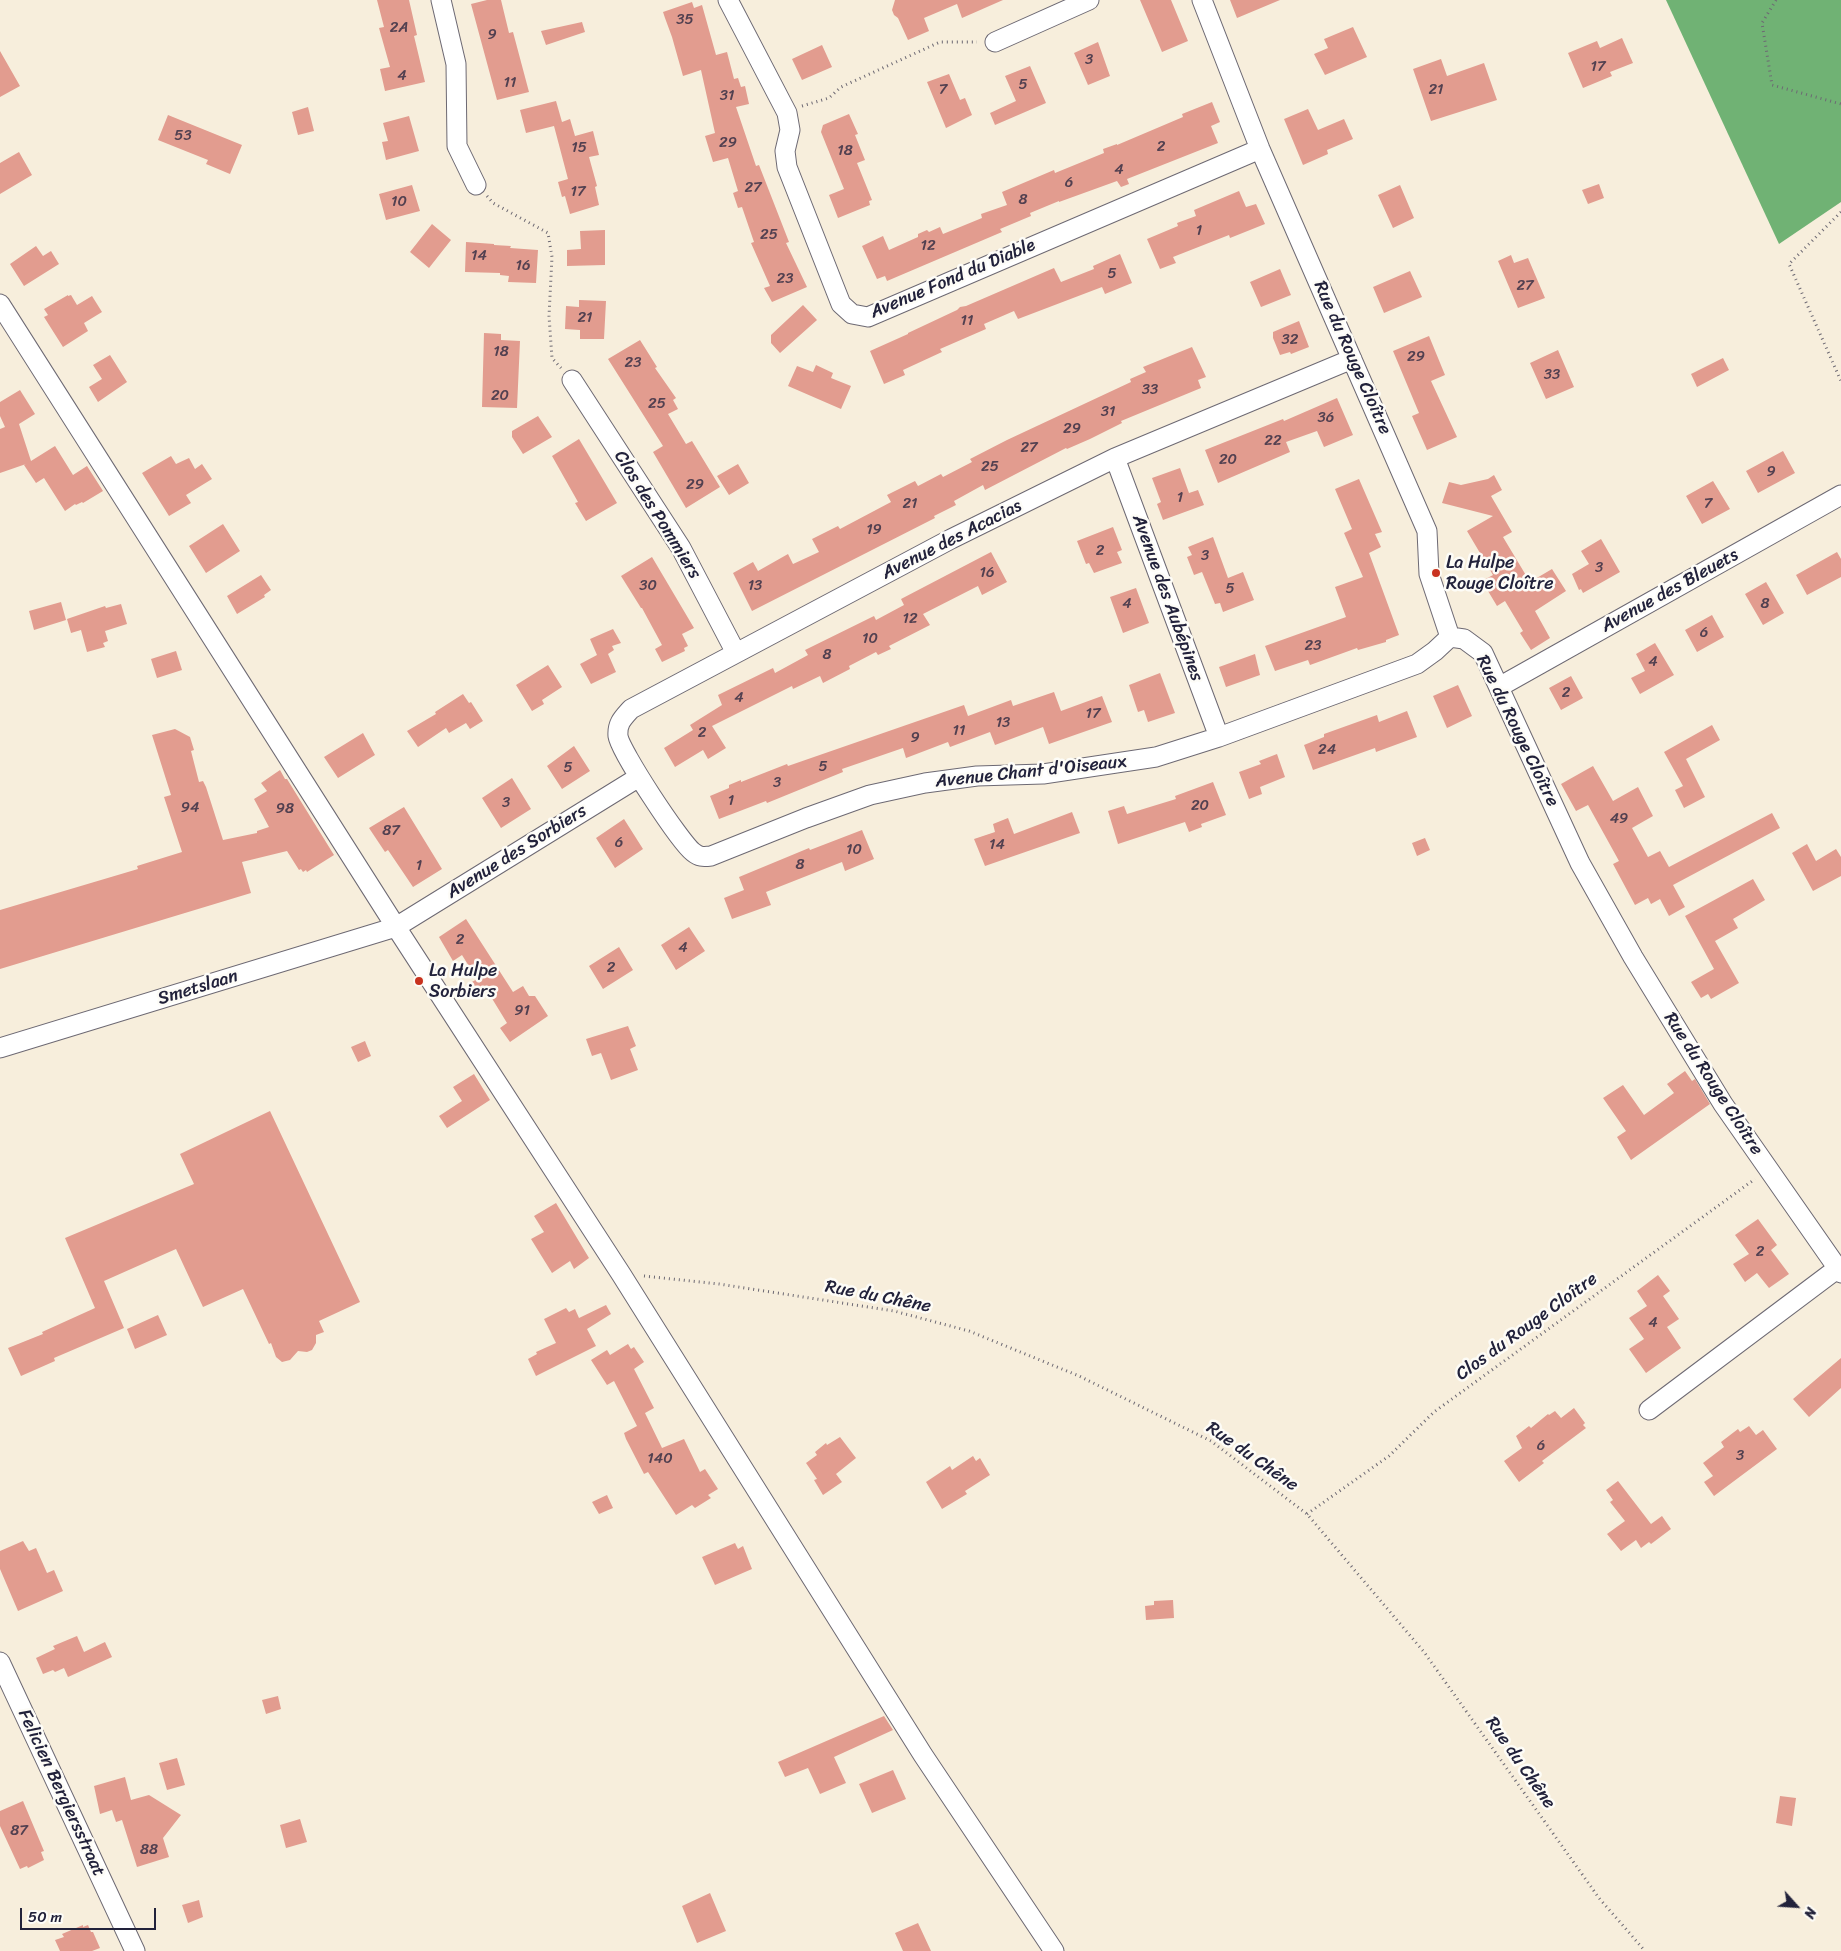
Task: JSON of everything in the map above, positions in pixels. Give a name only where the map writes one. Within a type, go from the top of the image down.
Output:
[{"type":"street","points":[[441,0],[456,64],[457,146],[476,185]]},
{"type":"street","name":"Avenue Fond du Diable","points":[[728,0],[787,113],[790,130],[785,150],[787,167],[837,295],[841,304],[852,314],[868,317],[1260,148]]},
{"type":"street","points":[[995,42],[1089,0]]},
{"type":"street","name":"Rue du Rouge Cloître","points":[[1202,0],[1260,148],[1427,531],[1429,574],[1450,636],[1464,639],[1483,653],[1580,864],[1687,1047],[1839,1271],[1649,1410]]},
{"type":"street","points":[[0,304],[396,927],[621,1274],[923,1754],[1054,1951]]},
{"type":"street","name":"Avenue des Acacias","points":[[639,777],[618,738],[618,724],[631,709],[951,539],[1115,458],[1352,359]]},
{"type":"street","name":"Clos des Pommiers","points":[[572,380],[681,548],[736,653]]},
{"type":"street","name":"Avenue des Aubépines","points":[[1115,458],[1219,738]]},
{"type":"street","name":"Avenue des Bleuets","points":[[1499,687],[1841,495]]},
{"type":"street","name":"Avenue Chant d'Oiseaux","points":[[639,777],[692,852],[702,857],[711,856],[870,795],[924,783],[977,776],[1043,774],[1156,757],[1219,738],[1417,664],[1435,651],[1450,636]]},
{"type":"street","name":"Avenue des Sorbiers","points":[[396,927],[639,777]]},
{"type":"street","name":"Smetslaan","points":[[0,1048],[396,927]]},
{"type":"street","name":"Felicien Bergiersstraat","points":[[0,1662],[135,1951]]},
{"type":"path","points":[[1776,0],[1762,23],[1772,85],[1841,104]]},
{"type":"path","points":[[787,113],[809,103],[829,98],[841,87],[940,42],[995,42]]},
{"type":"path","points":[[476,185],[493,203],[548,233],[552,256],[549,316],[552,358],[572,380]]},
{"type":"path","points":[[1841,212],[1789,264],[1841,381]]},
{"type":"path","name":"Clos du Rouge Cloître","points":[[1307,1514],[1389,1456],[1434,1412],[1769,1169]]},
{"type":"path","name":"Rue du Chêne","points":[[621,1274],[719,1284],[894,1311],[969,1331],[1079,1376],[1211,1441],[1307,1514],[1424,1652],[1599,1898],[1645,1951]]},
{"type":"green space","points":[[1666,0],[1841,0],[1841,202],[1779,244]]},
{"type":"building","points":[[377,0],[409,0],[417,35],[414,36],[425,82],[385,91],[380,69],[390,67],[379,28],[384,27]]},
{"type":"building","points":[[487,0],[501,0],[509,33],[513,32],[529,92],[497,100],[471,4]]},
{"type":"building","points":[[895,0],[1003,0],[962,18],[957,4],[924,18],[929,31],[908,40],[898,18],[892,10]]},
{"type":"building","points":[[1140,0],[1171,0],[1188,41],[1162,52]]},
{"type":"building","points":[[1230,0],[1280,0],[1237,18]]},
{"type":"building","points":[[692,2],[694,8],[702,5],[716,55],[727,52],[734,79],[738,78],[741,87],[745,86],[749,104],[736,107],[756,166],[759,165],[789,242],[786,243],[807,287],[772,302],[764,288],[770,286],[751,243],[754,242],[742,207],[738,208],[733,193],[738,191],[728,158],[713,162],[705,136],[715,133],[701,70],[683,76],[663,12]]},
{"type":"building","points":[[582,22],[585,32],[546,45],[541,31]]},
{"type":"building","points":[[1353,27],[1367,57],[1325,75],[1314,54],[1328,48],[1324,39]]},
{"type":"building","points":[[1622,38],[1633,63],[1610,72],[1612,76],[1583,88],[1568,53],[1597,41],[1600,48]]},
{"type":"building","points":[[1098,42],[1110,76],[1088,85],[1074,53]]},
{"type":"building","points":[[822,45],[832,67],[802,80],[792,59]]},
{"type":"building","points":[[0,51],[20,86],[0,97]]},
{"type":"building","points":[[1441,59],[1447,76],[1484,63],[1497,100],[1431,121],[1413,69]]},
{"type":"building","points":[[1030,66],[1046,103],[995,125],[990,113],[1016,101],[1005,76]]},
{"type":"building","points":[[949,74],[960,100],[965,98],[972,115],[946,128],[927,82]]},
{"type":"building","points":[[556,101],[562,122],[570,119],[575,136],[593,131],[599,155],[589,157],[597,186],[595,187],[599,205],[570,214],[565,196],[562,197],[558,182],[568,179],[554,126],[526,133],[520,110]]},
{"type":"building","points":[[1212,102],[1220,122],[1211,126],[1218,143],[1127,179],[1129,184],[1121,187],[1117,181],[1030,213],[1031,216],[1000,229],[1002,232],[887,281],[885,276],[877,279],[862,246],[883,236],[889,250],[918,237],[918,234],[927,230],[929,232],[940,227],[943,234],[982,218],[981,214],[1007,205],[1002,192],[1054,170],[1055,173],[1104,153],[1103,149],[1183,117],[1182,114]]},
{"type":"building","points":[[308,107],[314,131],[298,135],[292,112]]},
{"type":"building","points":[[1308,109],[1318,130],[1344,119],[1353,139],[1327,150],[1328,154],[1303,165],[1284,119]]},
{"type":"building","points":[[849,114],[858,134],[855,135],[865,160],[857,163],[872,200],[869,201],[870,205],[838,218],[829,195],[844,189],[821,132],[823,125]]},
{"type":"building","points":[[168,115],[242,145],[230,174],[206,164],[208,160],[158,140]]},
{"type":"building","points":[[409,116],[419,151],[386,160],[382,142],[388,141],[383,123]]},
{"type":"building","points":[[19,152],[32,175],[0,194],[0,163]]},
{"type":"building","points":[[1599,184],[1604,198],[1588,204],[1582,190]]},
{"type":"building","points":[[412,185],[420,211],[386,220],[379,194]]},
{"type":"building","points":[[1400,185],[1414,218],[1393,228],[1378,195]]},
{"type":"building","points":[[1239,191],[1246,207],[1256,204],[1265,224],[1230,238],[1229,235],[1173,257],[1176,263],[1160,269],[1147,239],[1178,226],[1177,223],[1196,216],[1194,210]]},
{"type":"building","points":[[432,224],[451,240],[429,268],[410,252]]},
{"type":"building","points":[[605,230],[605,265],[567,266],[567,250],[581,249],[580,231]]},
{"type":"building","points":[[466,242],[538,250],[536,283],[508,282],[509,276],[500,275],[500,273],[465,272]]},
{"type":"building","points":[[36,246],[43,256],[51,251],[59,264],[24,286],[10,264]]},
{"type":"building","points":[[1120,254],[1132,283],[1105,294],[1102,287],[1018,319],[1014,311],[984,324],[986,329],[940,349],[942,352],[903,370],[905,375],[884,384],[870,351],[960,307],[1054,268],[1061,282],[1094,269],[1093,266]]},
{"type":"building","points":[[1511,255],[1514,263],[1528,258],[1545,298],[1518,308],[1498,261]]},
{"type":"building","points":[[1280,269],[1291,295],[1261,307],[1250,282]]},
{"type":"building","points":[[1410,271],[1422,297],[1384,313],[1373,287]]},
{"type":"building","points":[[71,295],[77,305],[92,296],[102,312],[84,323],[88,331],[63,347],[44,317],[48,315],[44,309]]},
{"type":"building","points":[[579,300],[606,301],[604,339],[580,339],[580,330],[565,329],[566,306],[579,307]]},
{"type":"building","points":[[803,305],[817,320],[780,353],[771,343],[771,335]]},
{"type":"building","points":[[1299,321],[1309,347],[1291,354],[1290,352],[1280,355],[1273,338],[1273,332]]},
{"type":"building","points":[[484,333],[501,334],[501,340],[520,341],[517,408],[482,407]]},
{"type":"building","points":[[1429,336],[1445,375],[1431,381],[1457,437],[1427,450],[1412,416],[1419,413],[1393,351]]},
{"type":"building","points":[[640,340],[657,367],[655,368],[676,398],[673,400],[678,409],[668,414],[686,444],[692,441],[720,487],[686,508],[653,452],[663,446],[608,359]]},
{"type":"building","points":[[1192,347],[1206,377],[1198,380],[1201,388],[1121,421],[1122,423],[1090,439],[1066,448],[985,490],[983,485],[954,501],[956,505],[934,516],[935,518],[752,611],[733,573],[753,562],[758,571],[788,554],[793,564],[819,552],[812,539],[838,526],[840,529],[891,502],[887,495],[915,481],[918,486],[941,474],[943,477],[972,462],[970,459],[1007,440],[1131,382],[1130,379],[1146,372],[1143,367]]},
{"type":"building","points":[[1558,350],[1574,387],[1546,399],[1530,363]]},
{"type":"building","points":[[110,355],[127,382],[98,402],[89,387],[102,379],[93,365]]},
{"type":"building","points":[[1723,358],[1729,370],[1697,387],[1691,374]]},
{"type":"building","points":[[816,365],[833,373],[831,378],[851,386],[841,409],[788,386],[797,366],[813,372]]},
{"type":"building","points":[[20,390],[35,414],[19,424],[31,461],[55,446],[73,475],[87,466],[103,491],[83,503],[75,504],[65,511],[44,478],[36,483],[24,465],[26,464],[0,473],[0,429],[5,427],[0,416],[0,402]]},
{"type":"building","points":[[1337,398],[1353,435],[1324,447],[1317,431],[1286,442],[1290,452],[1218,483],[1205,450],[1283,419],[1284,421]]},
{"type":"building","points":[[538,416],[552,437],[523,454],[512,437],[512,431]]},
{"type":"building","points":[[579,439],[617,503],[586,521],[575,503],[578,502],[552,456]]},
{"type":"building","points":[[1783,451],[1795,473],[1758,493],[1746,471]]},
{"type":"building","points":[[171,456],[176,464],[189,458],[195,469],[202,464],[212,479],[186,495],[191,503],[169,516],[142,473]]},
{"type":"building","points":[[738,464],[749,483],[729,495],[717,476]]},
{"type":"building","points":[[1180,468],[1189,493],[1198,490],[1204,505],[1163,520],[1157,504],[1161,502],[1152,478]]},
{"type":"building","points":[[1494,475],[1502,490],[1491,496],[1512,532],[1503,537],[1530,582],[1552,569],[1566,591],[1535,611],[1550,638],[1531,650],[1520,633],[1523,631],[1505,601],[1497,606],[1482,581],[1493,575],[1467,531],[1493,516],[1442,503],[1449,482],[1461,485],[1488,479]]},
{"type":"building","points":[[1359,479],[1382,532],[1375,534],[1381,547],[1369,553],[1399,635],[1386,640],[1386,642],[1358,650],[1357,648],[1310,665],[1308,660],[1275,671],[1265,646],[1346,617],[1335,587],[1363,577],[1344,533],[1352,529],[1335,489]]},
{"type":"building","points":[[1713,481],[1730,509],[1702,524],[1686,496]]},
{"type":"building","points":[[223,524],[240,551],[206,573],[189,546]]},
{"type":"building","points":[[1113,527],[1122,550],[1117,552],[1122,563],[1094,573],[1089,563],[1086,564],[1077,541]]},
{"type":"building","points":[[1213,537],[1228,578],[1243,572],[1254,600],[1223,612],[1220,603],[1215,604],[1202,572],[1194,575],[1187,557],[1192,555],[1188,547]]},
{"type":"building","points":[[1601,539],[1620,572],[1583,593],[1581,589],[1579,590],[1572,574],[1589,564],[1581,551]]},
{"type":"building","points":[[991,552],[1007,582],[982,595],[978,586],[923,614],[930,625],[889,646],[891,649],[878,655],[876,652],[849,666],[850,669],[823,683],[820,676],[793,689],[792,686],[712,726],[726,748],[708,759],[703,750],[675,767],[664,748],[693,730],[690,725],[722,705],[718,695],[773,668],[775,673],[808,655],[805,650],[874,616],[876,620],[904,605],[901,599]]},
{"type":"building","points":[[1837,552],[1841,559],[1841,577],[1807,595],[1796,575]]},
{"type":"building","points":[[652,557],[694,628],[682,634],[688,646],[684,648],[685,651],[662,662],[655,649],[662,645],[642,608],[621,576]]},
{"type":"building","points":[[261,575],[271,590],[264,595],[265,597],[237,614],[227,596]]},
{"type":"building","points":[[1766,582],[1784,613],[1763,625],[1745,594]]},
{"type":"building","points":[[1136,588],[1149,623],[1123,633],[1110,597]]},
{"type":"building","points":[[61,602],[66,620],[34,630],[29,611]]},
{"type":"building","points":[[121,604],[127,624],[105,631],[108,641],[103,643],[105,647],[87,652],[81,630],[71,633],[67,619],[105,606],[106,608]]},
{"type":"building","points":[[1712,615],[1724,637],[1697,652],[1685,630]]},
{"type":"building","points":[[613,629],[621,643],[612,646],[614,650],[608,654],[616,672],[591,684],[580,664],[597,655],[590,639]]},
{"type":"building","points":[[1655,643],[1674,675],[1640,694],[1631,678],[1645,671],[1636,654]]},
{"type":"building","points":[[176,651],[182,670],[157,678],[151,659]]},
{"type":"building","points":[[1255,654],[1260,675],[1226,687],[1219,667]]},
{"type":"building","points":[[548,665],[562,687],[542,700],[544,704],[532,711],[516,685]]},
{"type":"building","points":[[1160,673],[1175,713],[1148,722],[1144,710],[1138,712],[1129,685]]},
{"type":"building","points":[[1571,676],[1583,698],[1561,710],[1549,688]]},
{"type":"building","points":[[1458,685],[1472,716],[1447,728],[1433,696]]},
{"type":"building","points":[[1054,692],[1061,711],[1102,696],[1112,722],[1049,744],[1043,727],[995,745],[990,732],[950,747],[948,742],[906,758],[903,748],[842,769],[843,772],[767,803],[766,801],[719,819],[710,796],[729,788],[729,785],[741,780],[741,782],[787,764],[788,766],[964,705],[968,716],[1011,700],[1013,706]]},
{"type":"building","points":[[463,694],[469,703],[471,702],[483,721],[470,729],[466,723],[449,733],[446,728],[418,747],[407,731],[436,714],[435,712]]},
{"type":"building","points":[[1407,711],[1417,737],[1376,752],[1375,748],[1313,770],[1304,745],[1324,737],[1324,734],[1377,715],[1379,722]]},
{"type":"building","points":[[1712,725],[1720,740],[1686,759],[1705,797],[1684,808],[1675,790],[1683,786],[1664,752]]},
{"type":"building","points":[[175,729],[190,737],[194,750],[191,751],[199,782],[203,781],[206,787],[223,840],[257,833],[257,831],[269,827],[254,799],[267,791],[261,783],[280,770],[334,855],[307,872],[306,870],[303,872],[301,869],[299,870],[287,851],[242,862],[251,893],[0,969],[0,910],[138,869],[137,866],[182,852],[164,797],[171,795],[152,735]]},
{"type":"building","points":[[363,733],[375,755],[338,778],[324,757]]},
{"type":"building","points":[[574,746],[590,771],[562,789],[547,766]]},
{"type":"building","points":[[1277,754],[1285,777],[1260,787],[1262,794],[1249,799],[1239,772],[1261,764],[1259,761]]},
{"type":"building","points":[[1593,766],[1613,801],[1638,787],[1653,816],[1632,828],[1648,857],[1660,851],[1669,867],[1772,813],[1780,828],[1673,885],[1685,907],[1669,916],[1660,899],[1651,904],[1648,898],[1635,905],[1613,864],[1619,861],[1588,805],[1576,811],[1561,784]]},
{"type":"building","points":[[512,778],[531,809],[501,828],[482,798]]},
{"type":"building","points":[[1213,782],[1226,815],[1201,824],[1202,827],[1189,832],[1185,822],[1118,844],[1108,811],[1124,806],[1127,814],[1176,799],[1175,796]]},
{"type":"building","points":[[404,807],[442,869],[413,887],[388,850],[385,852],[369,828]]},
{"type":"building","points":[[1072,812],[1080,833],[985,866],[974,839],[995,832],[993,824],[1008,818],[1014,834]]},
{"type":"building","points":[[624,819],[643,849],[615,868],[596,838]]},
{"type":"building","points":[[862,830],[874,859],[845,871],[842,862],[766,892],[771,905],[732,919],[724,898],[744,890],[739,877],[809,848],[810,850]]},
{"type":"building","points":[[1425,838],[1430,850],[1417,856],[1412,843]]},
{"type":"building","points":[[1807,844],[1816,861],[1836,849],[1841,857],[1841,876],[1813,891],[1792,853]]},
{"type":"building","points":[[1753,879],[1765,900],[1733,919],[1738,928],[1715,941],[1739,983],[1711,999],[1708,994],[1701,998],[1691,982],[1714,969],[1685,916]]},
{"type":"building","points":[[466,919],[513,992],[523,986],[529,996],[535,996],[548,1016],[510,1042],[500,1028],[507,1023],[488,992],[481,996],[472,982],[477,979],[462,955],[453,961],[439,937]]},
{"type":"building","points":[[689,927],[705,951],[676,970],[661,945]]},
{"type":"building","points":[[619,947],[633,970],[603,989],[589,966]]},
{"type":"building","points":[[628,1026],[636,1046],[630,1049],[638,1070],[611,1080],[601,1053],[592,1056],[586,1039]]},
{"type":"building","points":[[365,1041],[371,1056],[358,1062],[351,1047]]},
{"type":"building","points":[[1685,1071],[1692,1081],[1695,1079],[1710,1104],[1631,1160],[1617,1137],[1626,1131],[1603,1098],[1623,1085],[1644,1115],[1674,1093],[1667,1084]]},
{"type":"building","points":[[474,1074],[490,1100],[447,1128],[439,1116],[462,1101],[453,1087]]},
{"type":"building","points":[[270,1111],[360,1302],[319,1321],[324,1332],[316,1335],[316,1343],[312,1350],[307,1352],[298,1351],[290,1360],[282,1362],[276,1357],[271,1343],[269,1344],[243,1289],[203,1307],[176,1249],[104,1281],[124,1328],[54,1358],[55,1361],[21,1376],[8,1348],[43,1334],[42,1332],[95,1308],[65,1238],[194,1184],[180,1154]]},
{"type":"building","points":[[556,1203],[589,1258],[574,1269],[570,1261],[552,1273],[531,1239],[544,1232],[534,1216]]},
{"type":"building","points":[[1758,1219],[1777,1245],[1771,1250],[1789,1274],[1769,1288],[1757,1273],[1745,1282],[1733,1264],[1749,1254],[1735,1235]]},
{"type":"building","points":[[1658,1275],[1670,1291],[1663,1296],[1679,1319],[1667,1327],[1681,1348],[1646,1373],[1629,1349],[1644,1339],[1629,1318],[1647,1306],[1637,1291]]},
{"type":"building","points":[[606,1305],[611,1314],[587,1329],[596,1346],[536,1376],[528,1359],[537,1354],[536,1352],[556,1343],[544,1319],[566,1308],[569,1312],[575,1309],[579,1318]]},
{"type":"building","points":[[158,1315],[167,1335],[135,1349],[127,1329]]},
{"type":"building","points":[[628,1344],[631,1349],[634,1347],[644,1362],[634,1369],[654,1408],[645,1413],[662,1448],[684,1439],[700,1472],[705,1469],[718,1489],[708,1495],[711,1498],[695,1508],[692,1505],[676,1515],[648,1472],[644,1474],[626,1439],[624,1433],[637,1426],[614,1381],[607,1385],[591,1360],[607,1350],[610,1355]]},
{"type":"building","points":[[1841,1358],[1841,1388],[1809,1417],[1793,1399]]},
{"type":"building","points":[[1574,1408],[1585,1423],[1583,1425],[1586,1428],[1542,1461],[1544,1463],[1519,1482],[1504,1461],[1522,1448],[1516,1436],[1529,1426],[1531,1428],[1548,1414],[1555,1411],[1561,1418]]},
{"type":"building","points":[[1749,1426],[1756,1435],[1763,1430],[1777,1449],[1714,1496],[1704,1482],[1713,1476],[1703,1463],[1724,1447],[1721,1442],[1738,1429],[1740,1432]]},
{"type":"building","points":[[840,1437],[856,1458],[836,1474],[842,1482],[823,1495],[814,1480],[817,1479],[806,1463],[817,1455],[815,1452],[826,1443],[827,1445]]},
{"type":"building","points":[[973,1456],[976,1461],[980,1458],[990,1475],[965,1491],[967,1494],[942,1509],[926,1482],[950,1466],[952,1470]]},
{"type":"building","points":[[1618,1481],[1651,1524],[1662,1516],[1671,1529],[1651,1544],[1649,1542],[1641,1548],[1636,1540],[1621,1551],[1607,1534],[1625,1521],[1610,1502],[1613,1500],[1606,1490]]},
{"type":"building","points":[[607,1495],[613,1508],[599,1514],[592,1502]]},
{"type":"building","points":[[23,1541],[29,1551],[36,1548],[47,1573],[54,1570],[63,1591],[18,1611],[0,1569],[0,1551]]},
{"type":"building","points":[[735,1543],[738,1549],[743,1546],[752,1569],[715,1585],[702,1557]]},
{"type":"building","points":[[1173,1600],[1174,1618],[1146,1620],[1145,1606],[1154,1605],[1154,1601]]},
{"type":"building","points":[[77,1636],[84,1652],[105,1642],[112,1657],[68,1677],[64,1668],[43,1674],[36,1658],[55,1649],[53,1646]]},
{"type":"building","points":[[278,1696],[281,1709],[266,1714],[262,1700]]},
{"type":"building","points":[[884,1716],[893,1730],[834,1757],[846,1783],[820,1794],[808,1768],[785,1777],[778,1762]]},
{"type":"building","points":[[177,1758],[185,1785],[167,1790],[159,1763]]},
{"type":"building","points":[[893,1770],[906,1799],[872,1813],[859,1784]]},
{"type":"building","points":[[125,1777],[131,1800],[149,1795],[181,1815],[163,1838],[169,1857],[137,1867],[122,1820],[116,1822],[112,1810],[100,1814],[94,1786]]},
{"type":"building","points":[[1780,1796],[1796,1798],[1792,1826],[1776,1823]]},
{"type":"building","points":[[23,1801],[44,1851],[41,1852],[44,1860],[28,1868],[27,1866],[20,1869],[0,1826],[0,1811]]},
{"type":"building","points":[[300,1819],[307,1842],[286,1848],[280,1825]]},
{"type":"building","points":[[710,1893],[726,1931],[697,1943],[682,1906]]},
{"type":"building","points":[[199,1900],[203,1917],[188,1923],[182,1905]]},
{"type":"building","points":[[918,1923],[931,1951],[903,1951],[895,1933]]},
{"type":"building","points":[[83,1925],[83,1927],[88,1925],[100,1948],[92,1951],[60,1951],[55,1940],[64,1937],[62,1934]]},
{"type":"place","name":"La Hulpe Rouge Cloître","points":[[1436,573]]},
{"type":"place","name":"La Hulpe Sorbiers","points":[[419,981]]}]
